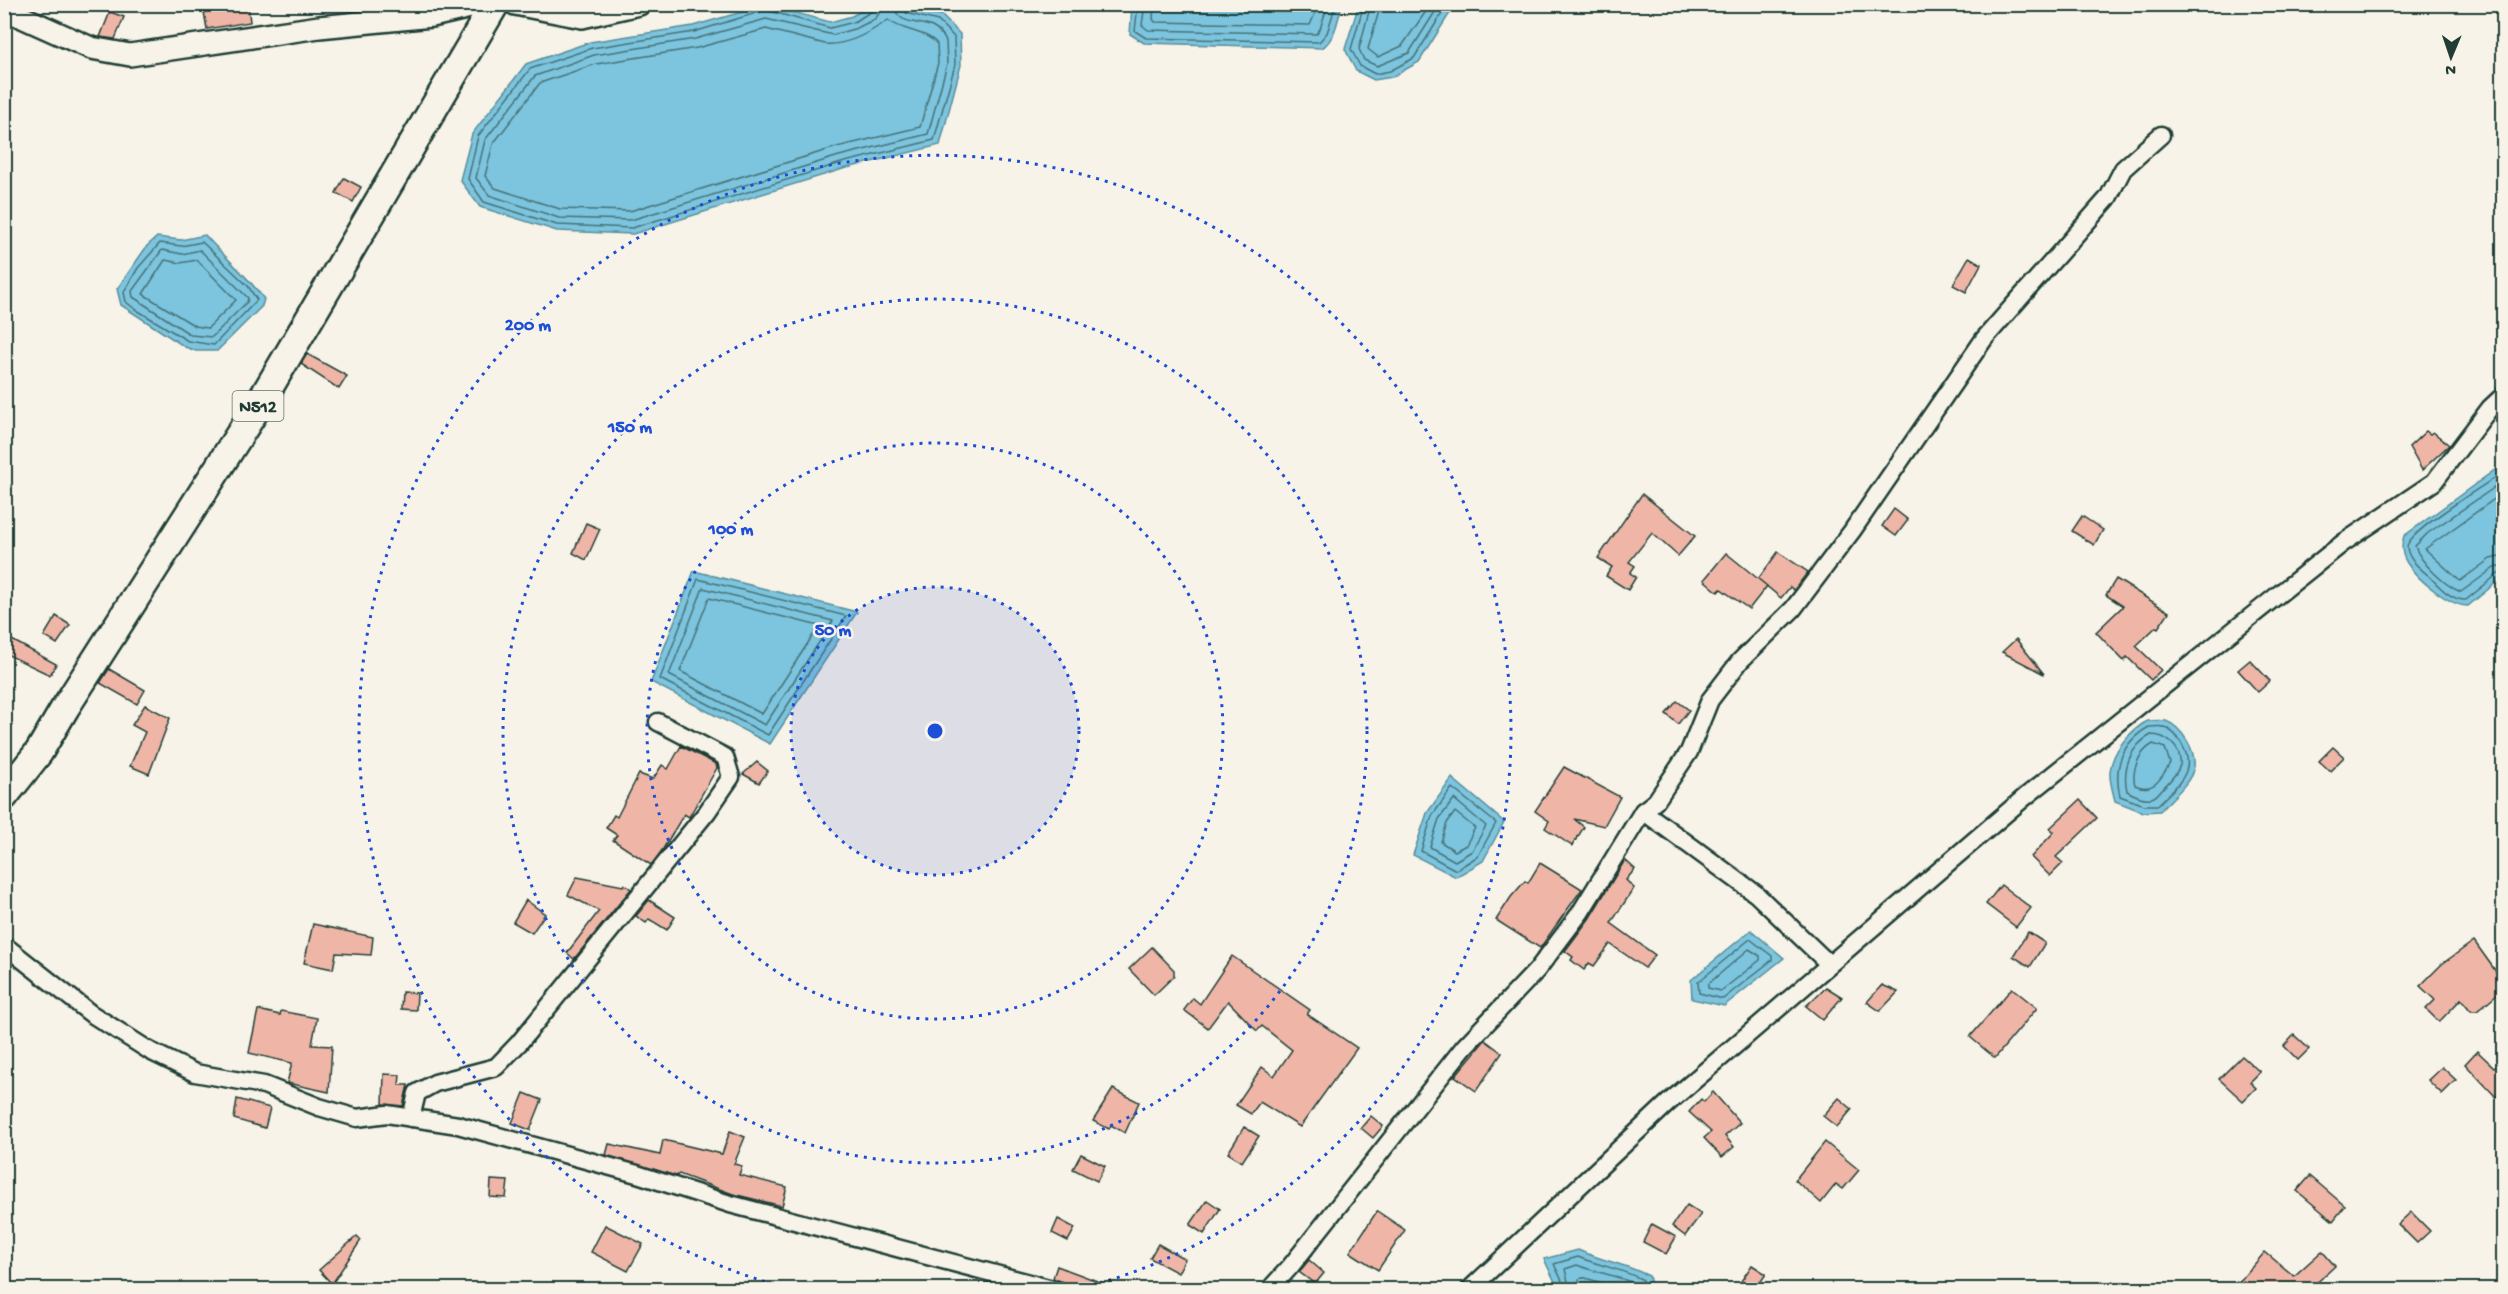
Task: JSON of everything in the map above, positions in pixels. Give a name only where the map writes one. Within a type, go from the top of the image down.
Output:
[{"type":"highway","name":"N512","points":[[4,796],[39,753],[65,708],[261,401],[495,4]]},
{"type":"street","points":[[4,9],[91,48],[130,55],[319,27],[432,16],[483,4]]},
{"type":"street","points":[[515,4],[582,17],[639,4]]},
{"type":"street","points":[[1269,1290],[1290,1267],[1464,1047],[1538,969],[1580,913],[1643,811],[1656,801],[1689,752],[1710,700],[1740,661],[1793,609],[1852,531],[1984,339],[2108,198],[2123,169],[2161,135]]},
{"type":"street","points":[[1469,1290],[1597,1167],[1828,963],[2025,797],[2343,543],[2434,482],[2490,408],[2504,395]]},
{"type":"street","points":[[411,1118],[417,1093],[435,1083],[496,1067],[519,1043],[564,985],[594,954],[666,860],[707,812],[731,777],[725,757],[658,722]]},
{"type":"street","points":[[1643,811],[1756,894],[1828,963]]},
{"type":"street","points":[[4,945],[90,1013],[150,1051],[195,1073],[264,1085],[319,1107],[357,1118],[387,1114],[458,1125],[637,1174],[730,1204],[1056,1290]]},
{"type":"water","points":[[1132,4],[1342,5],[1333,35],[1322,48],[1144,43],[1130,34]]},
{"type":"water","points":[[1359,4],[1455,5],[1419,62],[1392,77],[1374,80],[1356,71],[1345,49]]},
{"type":"water","points":[[766,5],[830,22],[852,16],[872,5],[897,5],[941,15],[960,34],[961,65],[940,145],[843,169],[633,234],[557,231],[480,207],[460,180],[472,134],[526,64],[590,42],[693,26]]},
{"type":"water","points":[[205,235],[264,299],[262,306],[217,351],[196,351],[185,347],[121,305],[117,289],[147,246],[157,237],[181,240]]},
{"type":"water","points":[[2503,464],[2503,577],[2468,606],[2460,605],[2443,597],[2412,569],[2403,553],[2404,536]]},
{"type":"water","points":[[694,571],[857,612],[770,744],[651,682]]},
{"type":"water","points":[[2147,721],[2166,721],[2177,728],[2187,740],[2193,754],[2194,767],[2185,785],[2160,811],[2143,812],[2115,801],[2110,775],[2118,749],[2134,730]]},
{"type":"water","points":[[1452,778],[1504,822],[1483,861],[1456,877],[1413,855],[1427,813]]},
{"type":"water","points":[[1751,930],[1784,958],[1724,1006],[1692,999],[1691,980]]},
{"type":"water","points":[[1578,1250],[1649,1276],[1652,1289],[1554,1289],[1557,1286],[1544,1259]]},
{"type":"building","points":[[248,5],[250,22],[207,29],[204,12]]},
{"type":"building","points":[[110,12],[124,17],[115,39],[100,37]]},
{"type":"building","points":[[344,178],[361,187],[353,202],[336,193]]},
{"type":"building","points":[[1969,257],[1981,264],[1966,292],[1953,285]]},
{"type":"building","points":[[307,354],[347,376],[339,389],[301,364]]},
{"type":"building","points":[[2426,431],[2430,434],[2433,432],[2449,445],[2422,470],[2409,447]]},
{"type":"building","points":[[1642,494],[1695,536],[1678,556],[1652,533],[1629,562],[1635,566],[1630,573],[1636,577],[1628,590],[1606,576],[1612,567],[1598,558]]},
{"type":"building","points":[[1894,509],[1908,520],[1896,536],[1882,526]]},
{"type":"building","points":[[2082,516],[2103,530],[2094,545],[2072,531]]},
{"type":"building","points":[[586,523],[600,529],[586,560],[573,553]]},
{"type":"building","points":[[1778,552],[1808,572],[1794,590],[1790,587],[1781,598],[1758,579]]},
{"type":"building","points":[[1726,553],[1767,586],[1749,609],[1721,589],[1718,592],[1704,580]]},
{"type":"building","points":[[2116,579],[2169,612],[2158,628],[2156,627],[2136,646],[2161,670],[2151,680],[2127,657],[2124,661],[2096,632],[2123,606],[2106,595]]},
{"type":"building","points":[[56,616],[70,625],[57,644],[44,636]]},
{"type":"building","points":[[10,639],[56,664],[50,675],[4,653]]},
{"type":"building","points":[[2016,639],[2044,674],[2002,652]]},
{"type":"building","points":[[2250,660],[2270,681],[2258,692],[2238,670]]},
{"type":"building","points":[[109,669],[145,690],[137,704],[100,683]]},
{"type":"building","points":[[1677,701],[1689,710],[1678,724],[1666,714]]},
{"type":"building","points":[[145,705],[170,718],[149,774],[130,766],[145,732],[132,725]]},
{"type":"building","points":[[681,746],[716,764],[717,768],[689,817],[684,814],[651,865],[613,840],[617,835],[606,828],[614,815],[617,817],[639,774],[653,779],[662,765],[668,769]]},
{"type":"building","points":[[2333,747],[2344,757],[2330,771],[2319,761]]},
{"type":"building","points":[[757,762],[768,771],[759,783],[743,774]]},
{"type":"building","points":[[1564,767],[1620,797],[1604,826],[1574,819],[1584,827],[1572,846],[1545,828],[1549,821],[1535,811]]},
{"type":"building","points":[[2080,800],[2097,818],[2056,857],[2063,863],[2050,876],[2031,857],[2054,832],[2050,828]]},
{"type":"building","points":[[1625,860],[1635,869],[1626,880],[1634,888],[1611,923],[1655,955],[1645,968],[1610,944],[1594,966],[1589,963],[1584,970],[1571,960],[1573,957],[1565,951],[1589,919]]},
{"type":"building","points":[[1540,863],[1582,889],[1540,948],[1496,920],[1511,897],[1525,881],[1528,883]]},
{"type":"building","points":[[577,877],[623,886],[624,884],[631,889],[574,959],[567,953],[599,911],[568,895]]},
{"type":"building","points":[[2001,885],[2031,908],[2016,927],[1986,904]]},
{"type":"building","points":[[526,900],[545,914],[532,933],[513,922]]},
{"type":"building","points":[[649,900],[675,917],[667,930],[649,919],[646,923],[636,916]]},
{"type":"building","points":[[313,924],[373,937],[371,955],[336,953],[333,969],[304,963]]},
{"type":"building","points":[[2028,932],[2045,943],[2030,967],[2013,956]]},
{"type":"building","points":[[2474,941],[2497,973],[2504,966],[2504,988],[2477,1011],[2471,1011],[2461,999],[2439,1022],[2426,1009],[2435,1000],[2420,986],[2442,964]]},
{"type":"building","points":[[1152,947],[1174,970],[1174,976],[1154,995],[1129,969]]},
{"type":"building","points":[[1232,956],[1310,1010],[1307,1014],[1357,1048],[1300,1127],[1260,1102],[1251,1114],[1236,1105],[1262,1067],[1274,1076],[1292,1050],[1262,1026],[1257,1031],[1228,1001],[1208,1028],[1184,1010],[1193,998],[1200,1004]]},
{"type":"building","points":[[1882,985],[1898,992],[1880,1011],[1867,1002]]},
{"type":"building","points":[[1826,987],[1842,997],[1823,1020],[1806,1006]]},
{"type":"building","points":[[2012,988],[2037,1008],[1995,1058],[1970,1037]]},
{"type":"building","points":[[402,992],[417,993],[416,1010],[401,1009]]},
{"type":"building","points":[[258,1010],[280,1015],[281,1011],[317,1018],[312,1045],[332,1046],[329,1092],[287,1083],[292,1063],[249,1053]]},
{"type":"building","points":[[2294,1035],[2309,1049],[2298,1060],[2284,1046]]},
{"type":"building","points":[[1485,1040],[1502,1053],[1476,1091],[1455,1076]]},
{"type":"building","points":[[2477,1051],[2494,1067],[2504,1060],[2504,1090],[2496,1097],[2465,1064]]},
{"type":"building","points":[[2242,1056],[2260,1072],[2250,1082],[2256,1088],[2243,1101],[2219,1079]]},
{"type":"building","points":[[2442,1067],[2456,1080],[2442,1094],[2428,1080]]},
{"type":"building","points":[[384,1074],[400,1075],[399,1085],[408,1085],[403,1106],[383,1104]]},
{"type":"building","points":[[1113,1089],[1139,1102],[1125,1133],[1111,1125],[1109,1129],[1093,1121]]},
{"type":"building","points":[[1713,1092],[1740,1123],[1725,1136],[1734,1147],[1722,1157],[1704,1138],[1711,1132],[1689,1112],[1701,1099],[1704,1102]]},
{"type":"building","points":[[524,1093],[542,1100],[530,1130],[512,1123]]},
{"type":"building","points":[[1839,1098],[1852,1109],[1837,1127],[1823,1116]]},
{"type":"building","points":[[237,1099],[270,1108],[265,1128],[234,1119]]},
{"type":"building","points":[[1371,1116],[1383,1126],[1373,1138],[1361,1128]]},
{"type":"building","points":[[1244,1127],[1259,1136],[1242,1162],[1228,1153]]},
{"type":"building","points":[[730,1131],[745,1137],[734,1164],[742,1166],[739,1175],[787,1187],[782,1206],[733,1194],[679,1174],[676,1176],[606,1155],[609,1144],[660,1155],[663,1140],[722,1154]]},
{"type":"building","points":[[1825,1142],[1859,1170],[1843,1189],[1836,1184],[1821,1203],[1795,1180]]},
{"type":"building","points":[[1081,1154],[1105,1166],[1097,1181],[1073,1169]]},
{"type":"building","points":[[2310,1176],[2345,1206],[2333,1221],[2297,1191]]},
{"type":"building","points":[[491,1180],[508,1181],[506,1198],[490,1197]]},
{"type":"building","points":[[1207,1200],[1220,1209],[1204,1234],[1190,1225]]},
{"type":"building","points":[[1687,1205],[1701,1214],[1685,1236],[1672,1226]]},
{"type":"building","points":[[1377,1211],[1405,1230],[1378,1270],[1350,1252]]},
{"type":"building","points":[[2411,1212],[2430,1231],[2417,1243],[2398,1224]]},
{"type":"building","points":[[1058,1219],[1075,1228],[1068,1241],[1052,1233]]},
{"type":"building","points":[[1652,1224],[1676,1237],[1666,1254],[1643,1242]]},
{"type":"building","points":[[605,1225],[643,1244],[628,1271],[591,1252]]},
{"type":"building","points":[[357,1236],[361,1240],[332,1284],[319,1270]]},
{"type":"building","points":[[1158,1244],[1185,1259],[1178,1273],[1150,1258]]},
{"type":"building","points":[[2322,1251],[2335,1266],[2309,1290],[2232,1290],[2265,1252],[2294,1276]]},
{"type":"building","points":[[1309,1260],[1324,1273],[1315,1284],[1299,1272]]},
{"type":"building","points":[[1752,1265],[1766,1274],[1755,1290],[1735,1290]]},
{"type":"building","points":[[1057,1266],[1116,1288],[1116,1290],[1066,1288],[1063,1282],[1053,1278]]}]
